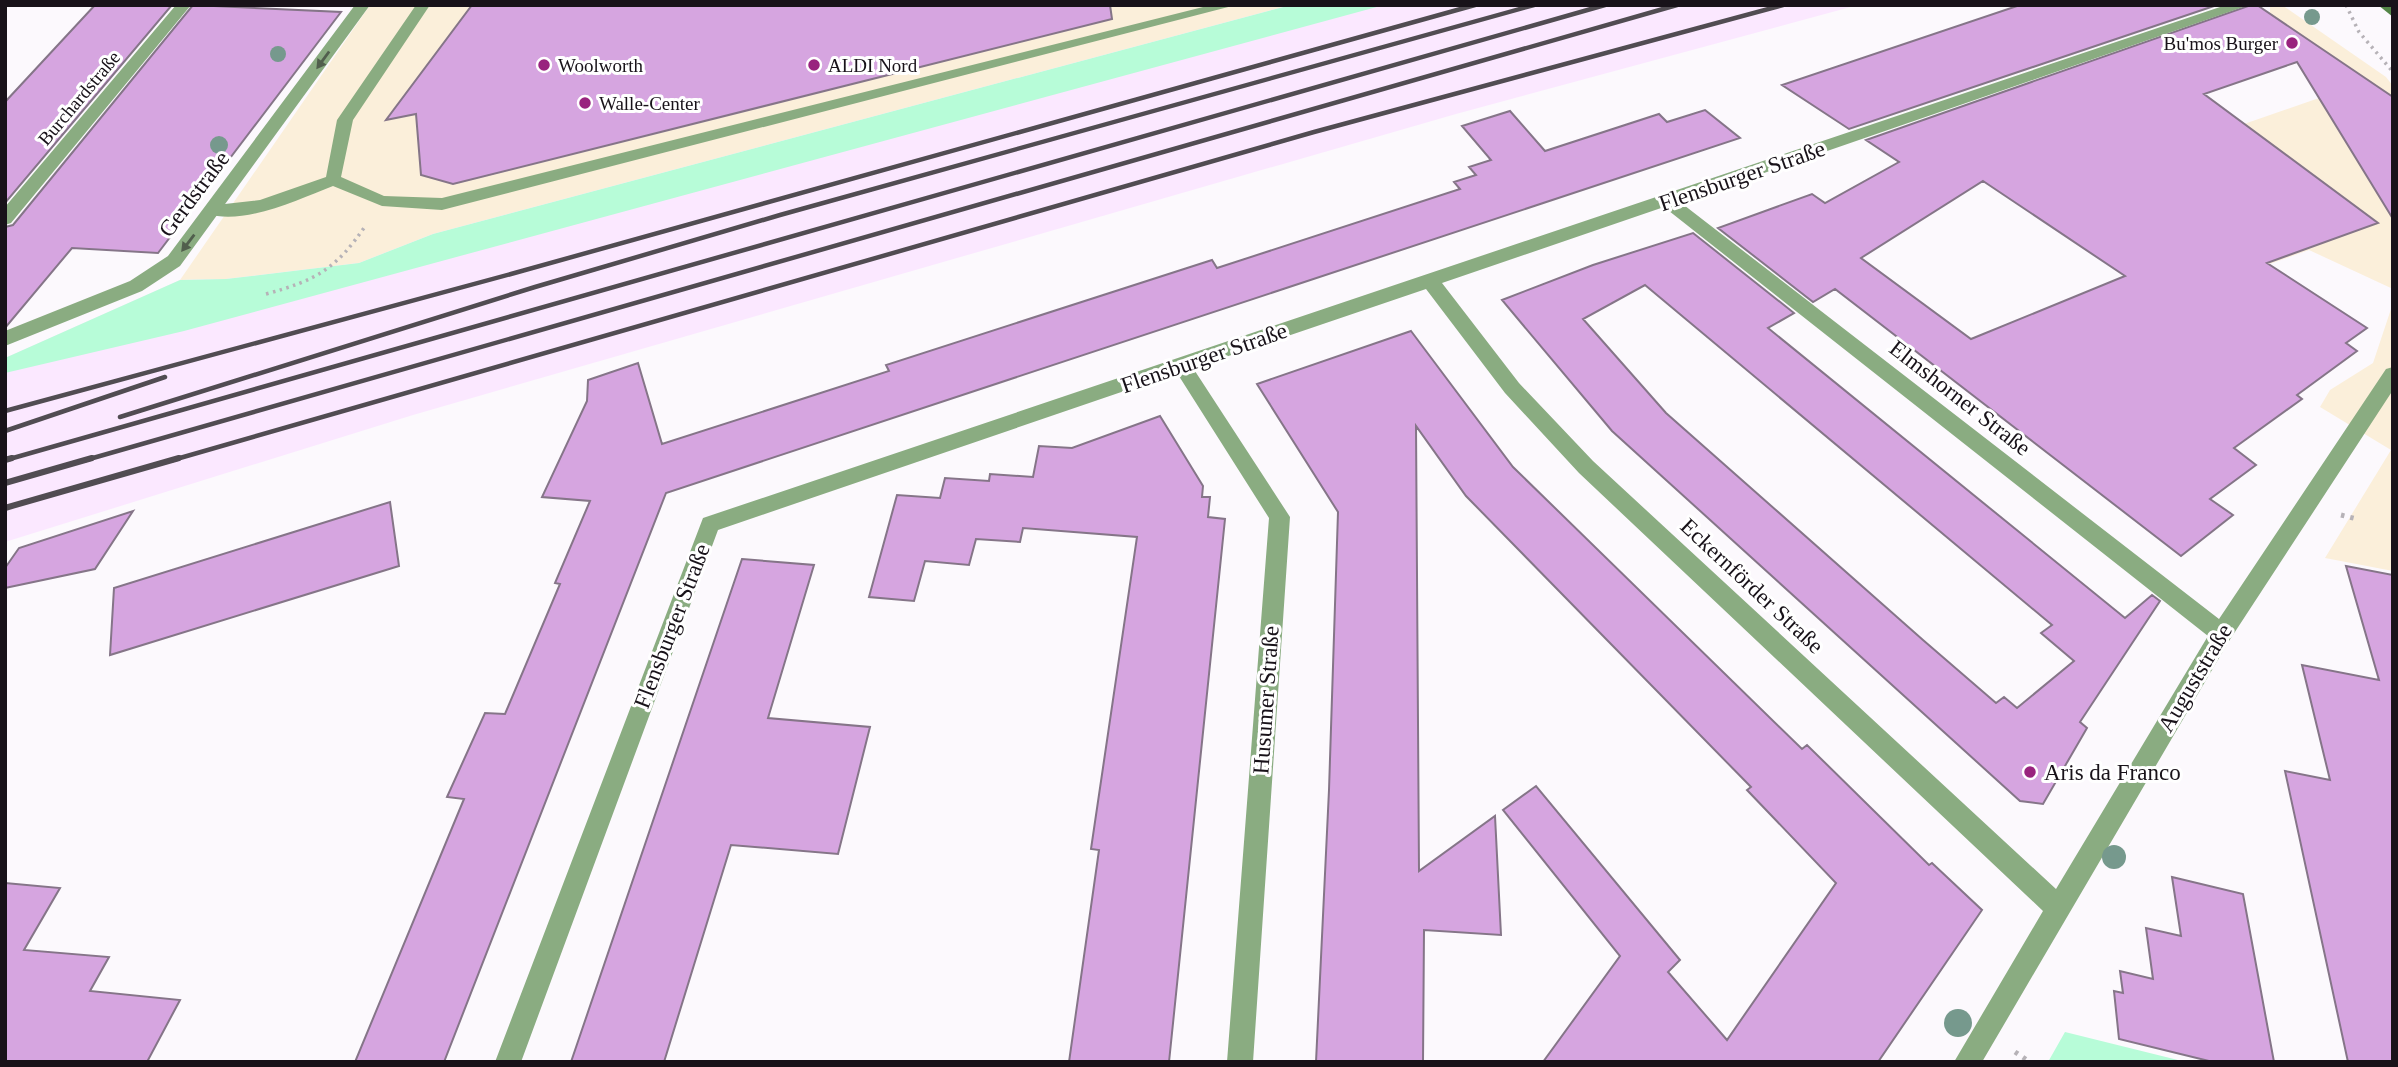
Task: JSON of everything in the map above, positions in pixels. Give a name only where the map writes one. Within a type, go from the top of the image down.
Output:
[{"type":"main road","points":[[2385,5],[2393,12]]},
{"type":"street","name":"Burchardstraße","points":[[5,219],[184,5]]},
{"type":"street","name":"Gerdstraße","points":[[5,339],[136,286],[174,261],[363,5]]},
{"type":"street","name":"Flensburger Straße","points":[[508,1062],[710,524],[2242,5]]},
{"type":"street","name":"Elmshorner Straße","points":[[1668,201],[2221,634]]},
{"type":"street","name":"Eckernförder Straße","points":[[1430,281],[1512,388],[1586,467],[2059,909]]},
{"type":"street","name":"Husumer Straße","points":[[1182,366],[1280,517],[1240,1062]]},
{"type":"street","name":"Auguststraße","points":[[1967,1062],[2221,634],[2393,374]]},
{"type":"lane","points":[[333,180],[345,120],[424,5]]},
{"type":"lane","points":[[213,210],[235,211],[277,201],[333,180],[382,201],[442,204],[1229,5]]},
{"type":"path","points":[[2346,5],[2359,32],[2393,72]]},
{"type":"path","points":[[266,294],[318,281],[346,255],[382,201]]},
{"type":"shaded area","points":[[370,5],[1291,5],[433,234],[359,263],[226,279],[180,280]]},
{"type":"shaded area","points":[[1291,5],[1858,5],[1456,114],[413,415],[5,542],[5,358],[180,280],[226,279],[359,263],[433,234]]},
{"type":"shaded area","points":[[2270,5],[2282,5],[2386,77],[2393,86],[2393,289],[2309,250],[2227,279],[2183,252],[2120,273],[2016,203],[2365,82],[2270,17]]},
{"type":"shaded area","points":[[2393,303],[2393,571],[2325,558],[2391,450],[2320,407],[2330,390],[2373,363]]},
{"type":"green space","points":[[1291,5],[1384,5],[184,331],[5,373],[5,358],[180,280],[226,279],[359,263],[433,234]]},
{"type":"green space","points":[[2065,1032],[2186,1062],[2048,1062]]},
{"type":"building","points":[[95,5],[172,5],[5,203],[5,102]]},
{"type":"building","points":[[193,5],[341,12],[158,253],[72,248],[5,328],[5,227],[13,225]]},
{"type":"building","name":"Walle-Center","points":[[472,5],[1110,5],[1112,19],[453,184],[421,175],[416,114],[386,120]]},
{"type":"building","points":[[2020,5],[2217,5],[1849,129],[1782,85]]},
{"type":"building","points":[[2257,5],[2393,97],[2393,219],[2297,62],[2204,94],[2378,223],[2267,263],[2367,328],[2346,343],[2357,351],[2297,395],[2302,399],[2234,448],[2256,465],[2210,499],[2233,515],[2181,556],[1835,289],[1813,302],[1718,228],[1812,194],[1825,203],[1899,162],[1866,140]],"holes":[[[1983,181],[2125,276],[1971,339],[1861,258]]]},
{"type":"building","points":[[1705,110],[1740,138],[666,493],[444,1062],[355,1062],[464,799],[447,797],[485,713],[505,714],[560,584],[555,583],[590,501],[542,497],[587,401],[588,380],[638,363],[662,444],[889,371],[886,365],[1212,260],[1217,268],[1460,189],[1454,182],[1476,175],[1469,167],[1491,160],[1462,126],[1510,111],[1545,151],[1659,114],[1667,122]]},
{"type":"building","points":[[1693,233],[1794,313],[1768,328],[2125,618],[2152,595],[2160,601],[2080,722],[2087,728],[2043,804],[2020,801],[1612,431],[1502,300],[1593,265]],"holes":[[[1645,285],[2052,625],[2041,633],[2074,661],[2017,708],[2004,697],[1996,703],[1666,413],[1583,319]]]},
{"type":"building","points":[[1411,331],[1513,467],[1802,749],[1807,745],[1929,865],[1932,863],[1982,910],[1878,1062],[1543,1062],[1620,956],[1503,810],[1536,786],[1680,960],[1668,972],[1727,1040],[1836,883],[1747,790],[1751,787],[1466,496],[1416,426],[1419,871],[1495,816],[1501,935],[1424,930],[1423,1062],[1316,1062],[1329,790],[1338,512],[1257,384]]},
{"type":"building","points":[[1160,416],[1203,486],[1202,497],[1210,497],[1208,517],[1225,519],[1169,1062],[1069,1062],[1099,850],[1091,849],[1137,537],[1023,528],[1020,542],[976,539],[969,565],[925,561],[914,601],[869,597],[897,495],[940,498],[945,478],[989,481],[990,474],[1033,477],[1039,446],[1072,448]]},
{"type":"building","points":[[390,502],[399,566],[110,655],[114,588]]},
{"type":"building","points":[[133,511],[95,569],[5,588],[5,568],[19,548]]},
{"type":"building","points":[[742,559],[814,565],[768,718],[870,727],[838,854],[731,845],[664,1062],[571,1062]]},
{"type":"building","points":[[2346,566],[2393,575],[2393,1062],[2348,1062],[2285,771],[2330,780],[2302,665],[2379,680]]},
{"type":"building","points":[[2172,877],[2243,894],[2274,1062],[2213,1062],[2119,1039],[2114,991],[2123,993],[2120,971],[2153,979],[2146,928],[2181,936]]},
{"type":"building","points":[[5,883],[60,888],[24,950],[109,957],[90,991],[180,1000],[147,1062],[5,1062]]},
{"type":"railway","points":[[5,411],[511,274],[1475,5]]},
{"type":"railway","points":[[120,417],[535,287],[780,215],[1534,5]]},
{"type":"railway","points":[[6,460],[1605,5]]},
{"type":"railway","points":[[86,460],[1677,5]]},
{"type":"railway","points":[[173,460],[1314,132],[1783,5]]},
{"type":"railway","points":[[5,431],[165,377]]},
{"type":"railway","points":[[5,460],[12,458]]},
{"type":"railway","points":[[5,483],[92,458]]},
{"type":"railway","points":[[5,508],[179,458]]},
{"type":"place","name":"Bu'mos Burger","points":[[2292,43]]},
{"type":"place","name":"Woolworth","points":[[544,65]]},
{"type":"place","name":"ALDI Nord","points":[[814,65]]},
{"type":"place","name":"Walle-Center","points":[[585,103]]},
{"type":"place","name":"Aris da Franco","points":[[2030,772]]}]
